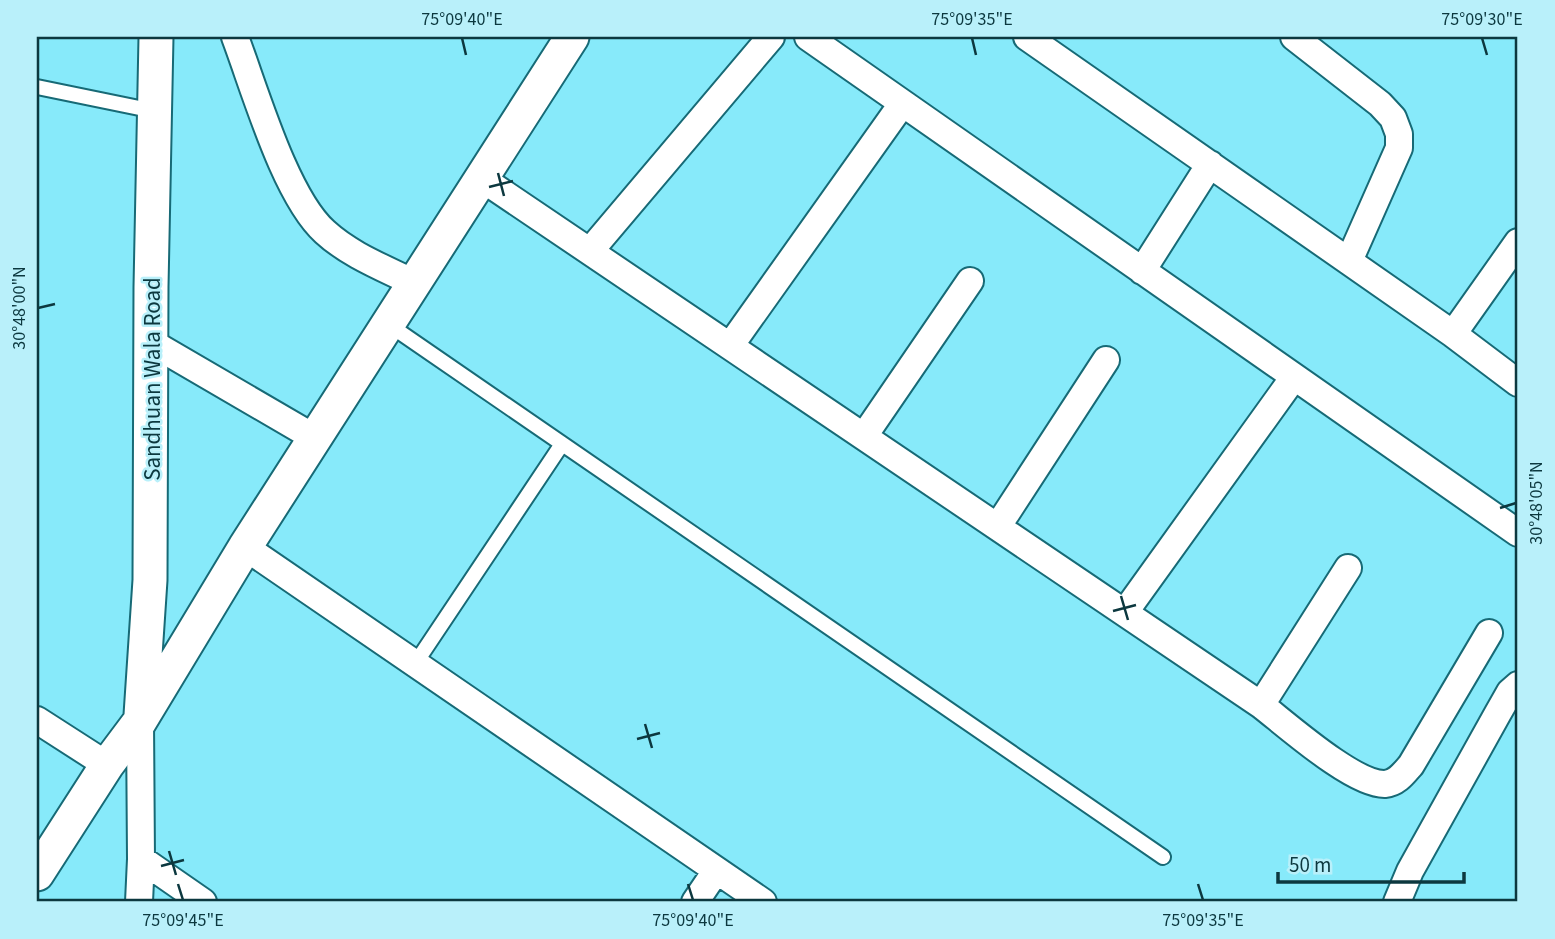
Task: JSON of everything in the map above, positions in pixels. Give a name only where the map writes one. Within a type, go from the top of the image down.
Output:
[{"type":"street","name":"Sandhuan Wala Road","points":[[140,721],[150,580],[156,37]]},
{"type":"street","points":[[235,37],[281,160],[299,199],[324,231],[353,253],[414,283]]},
{"type":"street","points":[[37,874],[107,765],[140,721],[245,547],[572,37]]},
{"type":"street","points":[[590,251],[771,37]]},
{"type":"street","points":[[808,37],[1518,533]]},
{"type":"street","points":[[1027,37],[1453,334],[1518,383]]},
{"type":"street","points":[[1294,37],[1380,104],[1393,118],[1399,134],[1399,148],[1349,261]]},
{"type":"street","points":[[730,346],[902,104]]},
{"type":"street","points":[[1142,271],[1210,164]]},
{"type":"street","points":[[481,178],[1125,612],[1261,705],[1346,769],[1368,780],[1384,784],[1397,780],[1411,765],[1433,732],[1489,633]]},
{"type":"street","points":[[1453,334],[1518,242]]},
{"type":"street","points":[[864,436],[970,281]]},
{"type":"street","points":[[152,343],[315,438]]},
{"type":"street","points":[[998,526],[1106,360]]},
{"type":"street","points":[[1125,612],[1294,377]]},
{"type":"street","points":[[245,547],[763,902]]},
{"type":"street","points":[[1261,705],[1348,568]]},
{"type":"street","points":[[1397,902],[1410,871],[1498,713],[1510,692],[1518,685]]},
{"type":"street","points":[[37,720],[107,765]]},
{"type":"street","points":[[139,902],[140,721]]},
{"type":"street","points":[[141,859],[203,902]]},
{"type":"street","points":[[695,902],[716,871]]},
{"type":"lane","points":[[37,87],[155,111]]},
{"type":"lane","points":[[388,324],[1163,858]]},
{"type":"lane","points":[[415,664],[562,444]]}]
